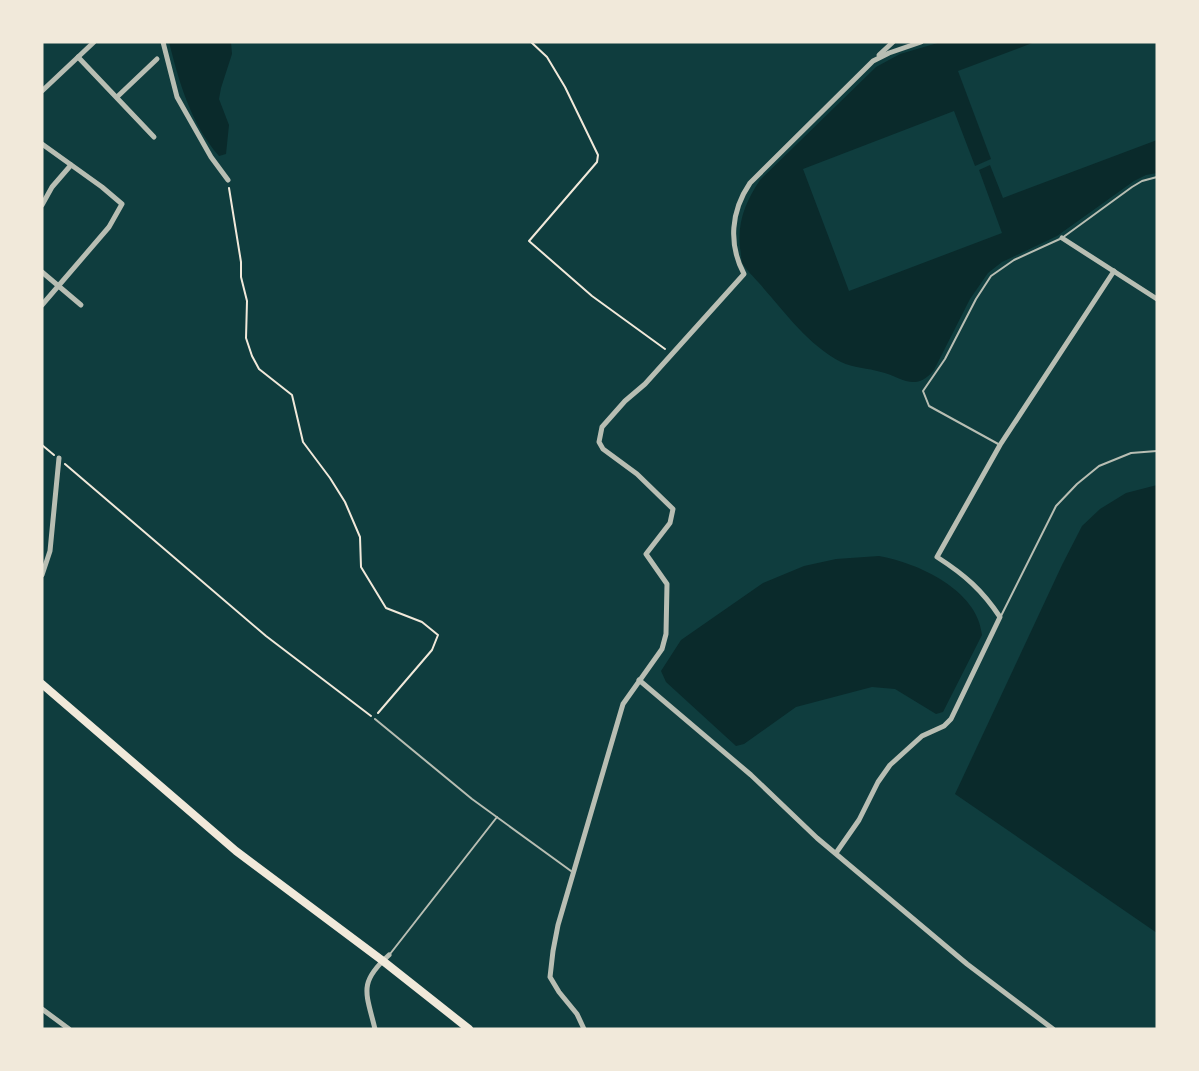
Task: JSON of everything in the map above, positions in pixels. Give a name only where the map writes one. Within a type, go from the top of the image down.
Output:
[{"type":"main road","points":[[42,684],[236,851],[386,958],[469,1029]]},
{"type":"street","points":[[42,91],[94,42]]},
{"type":"street","points":[[163,42],[177,97],[211,157],[228,180]]},
{"type":"street","points":[[584,1029],[577,1014],[550,977],[553,951],[558,925],[623,704],[662,649],[666,634],[667,584],[646,554],[670,523],[673,508],[637,474],[603,449],[599,442],[602,427],[625,401],[673,355],[744,274],[736,254],[733,229],[736,209],[750,183],[893,42]]},
{"type":"street","points":[[873,61],[921,42]]},
{"type":"street","points":[[78,57],[154,137]]},
{"type":"street","points":[[117,98],[157,59]]},
{"type":"street","points":[[42,144],[123,204],[109,227],[42,305]]},
{"type":"street","points":[[42,205],[52,187],[70,165]]},
{"type":"street","points":[[1062,238],[1157,299]]},
{"type":"street","points":[[836,853],[859,820],[878,782],[890,765],[922,736],[944,726],[951,719],[1000,617],[976,585],[937,558],[1000,445],[1114,271]]},
{"type":"street","points":[[42,272],[81,305]]},
{"type":"street","points":[[42,575],[50,551],[58,458]]},
{"type":"street","points":[[639,680],[751,775],[817,838],[968,964],[1053,1029]]},
{"type":"street","points":[[375,1029],[366,990],[367,982],[386,958]]},
{"type":"street","points":[[42,1009],[69,1029]]},
{"type":"lane","points":[[1000,445],[929,406],[923,391],[945,359],[976,299],[991,276],[1014,260],[1062,238],[1132,187],[1142,181],[1157,177]]},
{"type":"lane","points":[[1000,617],[1056,506],[1077,484],[1099,466],[1131,453],[1157,451]]},
{"type":"lane","points":[[375,719],[472,799],[574,873]]},
{"type":"lane","points":[[386,958],[497,817]]},
{"type":"path","points":[[531,42],[548,57],[598,155],[597,162],[529,241],[592,296],[673,355]]},
{"type":"path","points":[[42,445],[266,636],[375,719],[382,707],[432,651],[438,635],[422,621],[386,608],[361,567],[360,537],[345,502],[303,442],[292,395],[258,369],[252,356],[246,338],[247,301],[241,277],[241,262],[228,180]]},
{"type":"water","points":[[169,42],[231,42],[232,54],[219,99],[229,125],[226,154],[219,156],[201,130],[187,102]]},
{"type":"water","points":[[941,42],[1035,42],[958,71],[991,159],[975,166],[954,111],[803,169],[849,291],[1002,233],[979,170],[990,165],[1003,198],[1157,140],[1157,173],[1134,181],[1057,236],[1002,262],[988,273],[970,299],[934,370],[921,381],[908,382],[889,374],[846,364],[817,346],[743,265],[739,238],[741,221],[747,204],[760,180],[876,67],[900,54]]},
{"type":"water","points":[[1157,485],[1157,933],[955,794],[1082,526],[1100,509],[1126,493]]},
{"type":"water","points":[[879,556],[911,565],[944,581],[970,605],[978,619],[982,635],[943,712],[936,714],[895,689],[872,687],[796,707],[744,744],[736,746],[666,682],[661,671],[681,640],[763,583],[804,566],[836,559]]}]
